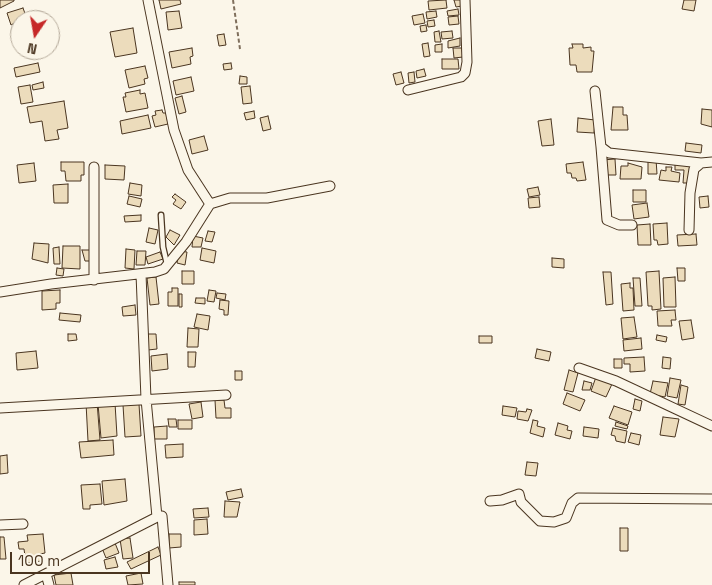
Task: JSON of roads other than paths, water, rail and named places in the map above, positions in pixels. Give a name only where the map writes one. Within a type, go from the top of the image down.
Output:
[{"type":"street","points":[[148,0],[174,130],[188,170],[210,204]]},
{"type":"street","points":[[408,90],[461,77],[465,73],[467,62],[465,0]]},
{"type":"street","points":[[595,91],[607,220],[619,224],[632,225]]},
{"type":"street","points":[[601,147],[609,153],[700,163],[712,162]]},
{"type":"street","points":[[688,230],[691,185],[694,169],[700,163]]},
{"type":"street","points":[[94,167],[94,280]]},
{"type":"street","points":[[0,292],[141,274],[164,269],[195,230],[210,204],[230,198],[267,198],[330,186]]},
{"type":"street","points":[[141,274],[146,399],[156,517]]},
{"type":"street","points":[[579,368],[616,381],[712,426]]},
{"type":"street","points":[[0,408],[226,395]]},
{"type":"street","points":[[490,502],[519,494],[521,502],[540,521],[554,522],[566,518],[572,503],[578,498],[712,499]]},
{"type":"street","points":[[24,585],[156,517],[162,516],[168,585]]},
{"type":"street","points":[[0,525],[23,524]]},
{"type":"street","points":[[46,574],[48,585]]},
{"type":"lane","points":[[161,215],[163,247],[167,264]]}]
